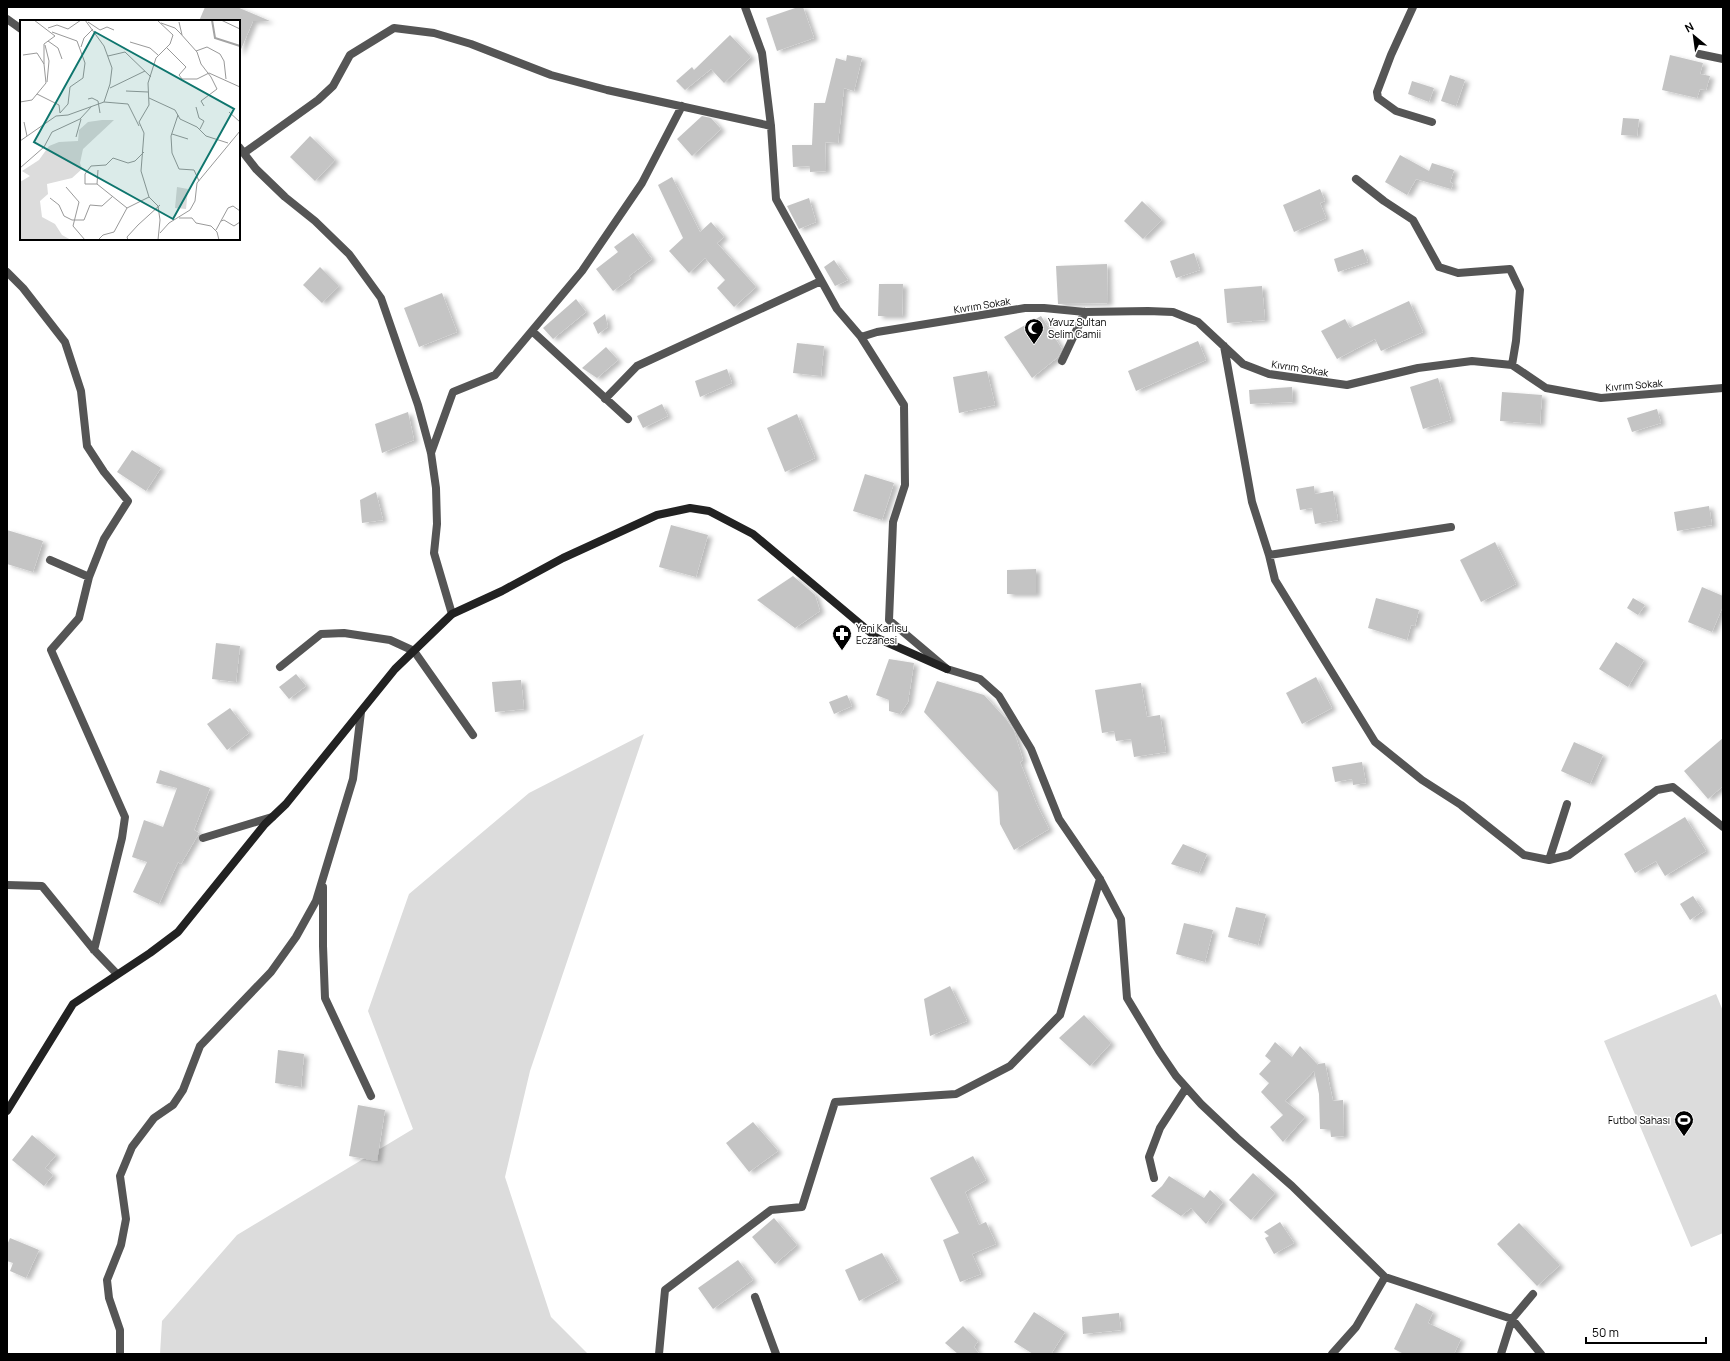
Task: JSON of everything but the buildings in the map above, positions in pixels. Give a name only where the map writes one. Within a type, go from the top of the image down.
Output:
[{"type":"street","points":[[745,7],[762,53],[771,126],[776,199],[836,309],[861,337],[904,405],[905,485],[893,522],[889,620],[947,669]]},
{"type":"street","points":[[1413,7],[1391,55],[1377,92],[1378,98],[1396,110],[1432,122]]},
{"type":"street","points":[[7,19],[20,28]]},
{"type":"street","points":[[452,614],[434,553],[437,510],[432,453],[418,405],[381,298],[349,254],[256,169],[242,150],[318,100],[333,86],[350,55],[394,28],[434,33],[471,44],[551,75],[607,90],[771,126]]},
{"type":"street","points":[[1699,54],[1723,59]]},
{"type":"street","points":[[432,453],[453,392],[495,375],[582,271],[642,183],[682,106]]},
{"type":"street","points":[[1356,179],[1384,201],[1413,220],[1439,267],[1458,272],[1510,269],[1520,290],[1516,341],[1512,365]]},
{"type":"street","points":[[7,272],[24,288],[65,342],[81,391],[87,446],[104,472],[128,501],[104,540],[89,577],[79,618],[51,650],[125,817],[122,838],[94,950]]},
{"type":"street","points":[[605,399],[637,366],[821,281]]},
{"type":"street","name":"Kıvrım Sokak","points":[[861,337],[877,332],[1025,308],[1044,308],[1085,312],[1173,312],[1198,322],[1242,364],[1269,374],[1347,385],[1425,367],[1472,361],[1512,365],[1546,388],[1601,398],[1723,388]]},
{"type":"street","points":[[1062,361],[1085,312]]},
{"type":"street","points":[[532,331],[628,419]]},
{"type":"street","points":[[1224,346],[1252,502],[1269,555],[1275,580],[1375,742],[1422,780],[1461,805],[1524,855],[1549,860],[1569,855],[1658,790],[1673,787],[1723,827]]},
{"type":"street","points":[[7,1111],[73,1004],[150,953],[178,932],[272,817],[286,804],[395,669],[452,614],[502,591],[563,558],[657,515],[690,508],[708,511],[753,534],[877,638],[947,669],[980,679],[998,696],[1031,749],[1059,819],[1100,879],[1121,919],[1127,998],[1176,1076],[1186,1088],[1237,1138],[1292,1186],[1385,1277],[1512,1319],[1541,1354]]},
{"type":"street","points":[[1269,555],[1451,527]]},
{"type":"street","points":[[50,560],[89,577]]},
{"type":"street","points":[[280,667],[321,634],[344,633],[390,640],[414,651],[474,735]]},
{"type":"street","points":[[120,1354],[120,1330],[109,1298],[107,1280],[121,1245],[126,1219],[120,1176],[123,1168],[132,1147],[154,1118],[173,1105],[183,1090],[200,1046],[271,972],[296,937],[316,901],[353,779],[361,712]]},
{"type":"street","points":[[1549,860],[1567,804]]},
{"type":"street","points":[[203,838],[272,817]]},
{"type":"street","points":[[323,876],[322,946],[325,998],[371,1096]]},
{"type":"street","points":[[659,1354],[665,1290],[771,1210],[802,1207],[835,1102],[956,1094],[1010,1066],[1060,1015],[1100,879]]},
{"type":"street","points":[[7,885],[42,886],[94,950],[117,974]]},
{"type":"street","points":[[1154,1178],[1149,1157],[1160,1128],[1186,1088]]},
{"type":"street","points":[[1332,1354],[1356,1327],[1385,1277]]},
{"type":"street","points":[[1501,1354],[1512,1319],[1533,1294]]},
{"type":"street","points":[[755,1297],[776,1354]]},
{"type":"shaded area","points":[[644,734],[530,1071],[505,1177],[551,1317],[588,1354],[160,1354],[162,1321],[237,1235],[413,1129],[368,1011],[409,894],[529,793]]},
{"type":"shaded area","name":"Futbol Sahası","points":[[1716,994],[1723,1011],[1723,1233],[1691,1247],[1604,1041]]},
{"type":"place","name":"Yavuz Sultan Selim Camii","points":[[1034,345]]},
{"type":"place","name":"Yeni Karlısu Eczanesi","points":[[842,651]]},
{"type":"place","name":"Futbol Sahası","points":[[1684,1137]]}]
